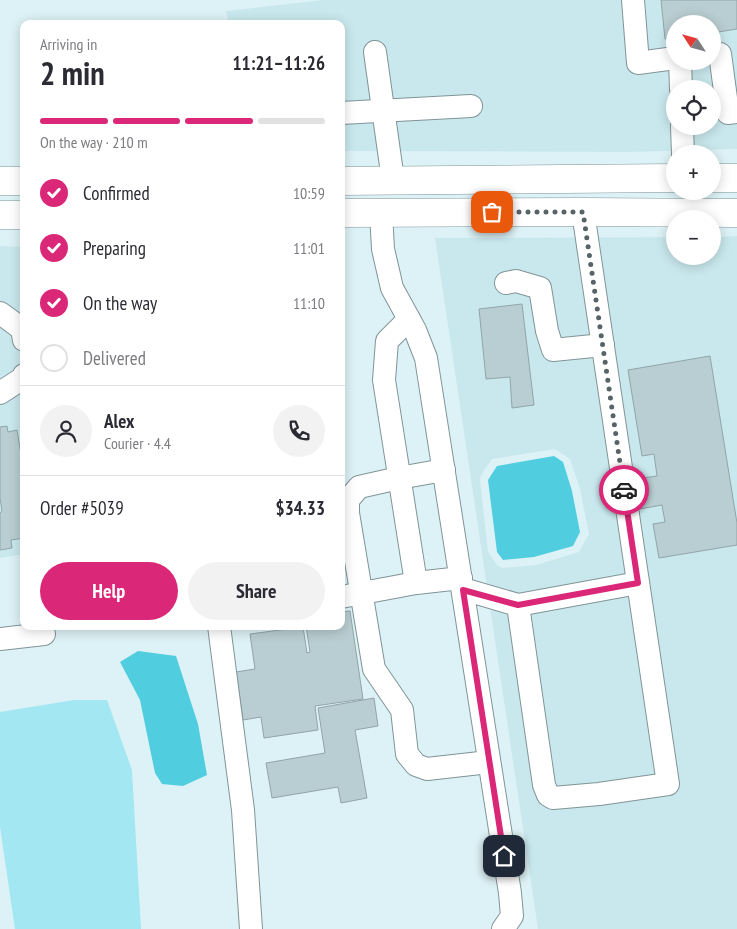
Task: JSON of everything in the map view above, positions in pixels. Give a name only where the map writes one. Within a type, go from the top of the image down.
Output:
[{"type":"main road","points":[[345,181],[666,178]]},
{"type":"main road","points":[[721,178],[737,178]]},
{"type":"main road","points":[[0,181],[20,181]]},
{"type":"main road","points":[[345,213],[737,213]]},
{"type":"main road","points":[[0,215],[20,215]]},
{"type":"street","points":[[633,0],[638,62],[666,59]]},
{"type":"street","points":[[375,52],[393,180]]},
{"type":"street","points":[[723,54],[728,113],[737,112]]},
{"type":"street","points":[[345,113],[471,106]]},
{"type":"street","points":[[518,605],[544,785],[548,795],[553,798],[668,784],[583,212]]},
{"type":"street","points":[[381,213],[383,249],[392,288],[409,319],[426,358],[512,916],[503,929]]},
{"type":"street","points":[[506,283],[516,281],[540,288],[547,331],[553,350],[602,344]]},
{"type":"street","points":[[0,313],[20,328]]},
{"type":"street","points":[[409,319],[388,341],[384,380],[416,584]]},
{"type":"street","points":[[0,393],[20,380]]},
{"type":"street","points":[[444,470],[359,487],[348,500],[352,595],[374,669],[402,710],[407,754],[416,765],[427,769],[489,762]]},
{"type":"street","points":[[352,595],[416,584],[462,584],[518,605],[638,583]]},
{"type":"street","points":[[220,630],[243,810],[251,929]]},
{"type":"street","points":[[0,639],[44,634]]},
{"type":"shaded area","points":[[324,0],[737,0],[737,149],[721,149],[721,145],[666,145],[666,151],[630,152],[345,151],[345,20],[228,20],[226,11]]},
{"type":"shaded area","points":[[737,236],[737,929],[538,929],[435,238],[666,237],[666,265],[721,265],[721,237]],"holes":[[[555,449],[570,459],[580,489],[589,534],[579,552],[536,565],[502,568],[497,565],[488,552],[480,480],[481,475],[492,459]]]},
{"type":"shaded area","points":[[0,246],[20,247],[20,555],[0,558]]},
{"type":"shaded area","points":[[554,456],[563,462],[572,491],[580,532],[573,546],[534,557],[503,560],[497,552],[488,480],[497,466]]},
{"type":"shaded area","points":[[138,651],[176,656],[198,724],[207,775],[183,786],[162,784],[155,773],[140,700],[120,662]]},
{"type":"shaded area","points":[[74,700],[107,700],[132,770],[141,929],[15,929],[0,827],[0,712]]},
{"type":"building","points":[[661,0],[737,0],[737,29],[721,32],[721,15],[666,15],[665,39]]},
{"type":"building","points":[[522,304],[534,405],[512,408],[510,377],[486,379],[479,309]]},
{"type":"building","points":[[710,356],[737,523],[737,545],[659,558],[653,524],[665,522],[662,505],[640,509],[636,479],[657,476],[654,454],[642,456],[628,370]]},
{"type":"building","points":[[7,426],[8,432],[17,430],[20,448],[20,539],[11,540],[12,548],[0,550],[0,513],[2,511],[0,498],[0,427]]},
{"type":"building","points":[[350,611],[363,699],[315,706],[318,730],[264,738],[261,717],[243,720],[236,672],[255,669],[250,634],[280,630],[303,630],[307,653],[310,652],[307,630],[345,630],[345,612]]},
{"type":"building","points":[[374,698],[378,726],[355,730],[367,798],[341,803],[338,787],[272,798],[266,763],[325,753],[318,708]]},
{"type":"way so far","points":[[492,212],[583,212],[624,490]]},
{"type":"route","points":[[504,856],[463,590],[518,605],[638,583],[624,490]]}]
